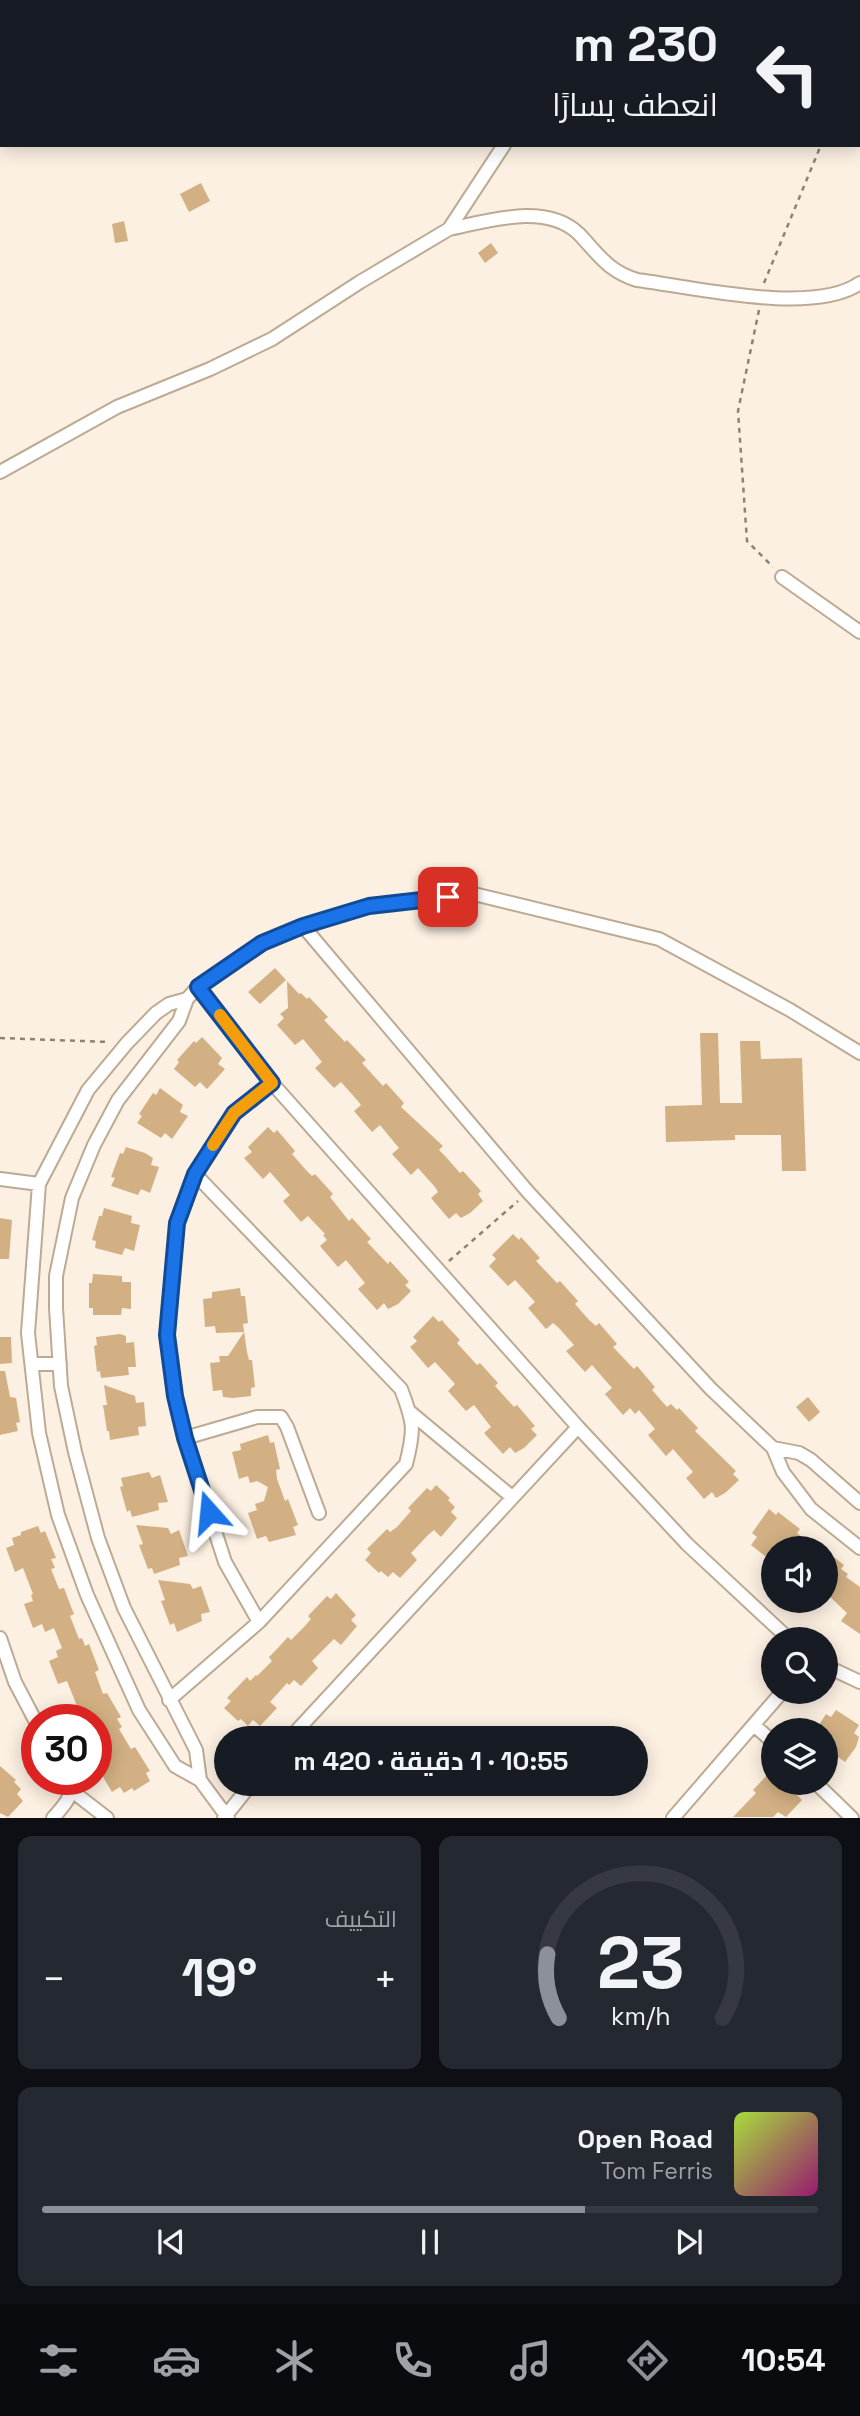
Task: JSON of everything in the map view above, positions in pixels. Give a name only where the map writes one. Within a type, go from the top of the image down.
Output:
[{"type":"street","points":[[449,229],[503,147]]},
{"type":"street","points":[[0,471],[117,407],[233,359],[272,339],[449,229],[529,216],[565,223],[610,268],[637,280],[793,299],[843,292],[860,283]]},
{"type":"street","points":[[782,577],[860,632]]},
{"type":"street","points":[[200,1780],[196,1750],[124,1608],[98,1538],[61,1386],[57,1276],[72,1198],[94,1144],[118,1100],[179,1021],[187,999],[198,987],[262,943],[303,926],[369,906],[474,894],[659,939],[790,1010],[860,1053]]},
{"type":"street","points":[[303,926],[528,1192],[711,1389],[773,1448],[783,1472],[811,1509],[860,1548]]},
{"type":"street","points":[[198,987],[272,1083],[578,1426],[687,1544],[776,1627]]},
{"type":"street","points":[[187,999],[169,1004],[156,1013],[127,1043],[89,1090],[39,1184],[28,1333],[39,1433],[58,1516],[87,1595],[139,1710],[175,1766],[200,1780],[226,1817],[242,1796]]},
{"type":"street","points":[[259,1622],[225,1562],[185,1438],[175,1396],[167,1335],[177,1223],[195,1174],[234,1113],[272,1083]]},
{"type":"street","points":[[169,1700],[259,1622],[406,1464],[414,1434],[410,1412],[401,1389],[195,1174]]},
{"type":"street","points":[[0,1179],[39,1184]]},
{"type":"street","points":[[32,1364],[60,1364]]},
{"type":"street","points":[[410,1412],[512,1497]]},
{"type":"street","points":[[185,1438],[257,1417],[281,1417],[319,1513]]},
{"type":"street","points":[[301,1726],[578,1426]]},
{"type":"street","points":[[773,1448],[799,1454],[811,1460],[860,1503]]},
{"type":"street","points":[[0,1638],[15,1682],[27,1704]]},
{"type":"street","points":[[838,1672],[860,1682]]},
{"type":"street","points":[[673,1818],[772,1704]]},
{"type":"street","points":[[754,1725],[761,1731]]},
{"type":"street","points":[[53,1818],[69,1795]]},
{"type":"street","points":[[81,1795],[107,1818]]},
{"type":"street","points":[[828,1795],[852,1818]]},
{"type":"path","points":[[782,577],[747,541],[738,411],[764,284],[820,147]]},
{"type":"path","points":[[0,1038],[127,1043]]},
{"type":"path","points":[[439,1270],[528,1192]]},
{"type":"building","points":[[201,183],[210,201],[189,212],[180,194]]},
{"type":"building","points":[[124,221],[128,241],[115,243],[112,224]]},
{"type":"building","points":[[491,243],[498,253],[485,263],[478,253]]},
{"type":"building","points":[[275,968],[286,980],[260,1004],[248,992]]},
{"type":"building","points":[[287,981],[299,994],[307,999],[309,997],[328,1017],[324,1020],[366,1060],[362,1063],[383,1086],[386,1083],[404,1103],[401,1107],[443,1146],[439,1150],[481,1191],[478,1194],[483,1201],[470,1213],[461,1218],[456,1213],[449,1219],[431,1198],[438,1192],[435,1187],[418,1168],[411,1175],[392,1154],[399,1148],[380,1125],[372,1132],[354,1111],[361,1105],[341,1082],[334,1088],[315,1068],[322,1062],[303,1039],[295,1045],[277,1025],[284,1018],[280,1014],[288,1008]]},
{"type":"building","points":[[700,1033],[718,1033],[720,1103],[742,1103],[740,1041],[760,1041],[761,1059],[802,1058],[806,1171],[782,1171],[781,1135],[735,1135],[735,1140],[666,1142],[665,1106],[702,1105]]},
{"type":"building","points":[[202,1037],[222,1058],[218,1064],[225,1069],[207,1089],[200,1082],[195,1087],[174,1069],[179,1062],[177,1060],[194,1041],[196,1043]]},
{"type":"building","points":[[160,1088],[183,1105],[180,1112],[188,1116],[172,1139],[165,1133],[161,1138],[137,1123],[142,1116],[139,1114],[153,1093],[156,1095]]},
{"type":"building","points":[[268,1127],[274,1133],[277,1130],[295,1151],[292,1154],[333,1194],[330,1197],[349,1221],[352,1218],[371,1239],[367,1242],[388,1264],[390,1261],[409,1282],[405,1285],[411,1291],[398,1304],[388,1309],[384,1303],[377,1310],[358,1289],[365,1283],[346,1260],[338,1267],[320,1246],[327,1240],[323,1235],[325,1234],[308,1216],[301,1222],[283,1201],[290,1195],[270,1172],[263,1179],[244,1158],[252,1152],[248,1147]]},
{"type":"building","points":[[126,1147],[145,1153],[153,1158],[151,1165],[159,1167],[150,1193],[141,1189],[138,1195],[111,1186],[115,1178],[111,1177],[120,1153],[123,1154]]},
{"type":"building","points":[[104,1208],[132,1216],[131,1223],[140,1225],[134,1251],[125,1248],[122,1255],[95,1248],[96,1241],[92,1240]]},
{"type":"building","points":[[0,1218],[12,1220],[9,1259],[0,1259]]},
{"type":"building","points":[[513,1234],[519,1240],[521,1237],[540,1258],[536,1261],[578,1301],[575,1304],[589,1320],[596,1326],[599,1323],[617,1344],[613,1347],[634,1369],[637,1366],[655,1387],[652,1390],[667,1407],[671,1404],[677,1410],[679,1408],[698,1428],[695,1431],[736,1471],[733,1474],[739,1480],[725,1493],[716,1498],[712,1492],[704,1499],[686,1478],[693,1472],[673,1449],[666,1456],[648,1435],[655,1429],[639,1410],[635,1414],[630,1408],[623,1415],[605,1394],[612,1388],[592,1365],[585,1372],[566,1351],[574,1345],[558,1327],[553,1323],[546,1329],[528,1308],[535,1302],[515,1280],[508,1286],[489,1266],[496,1259],[492,1255]]},
{"type":"building","points":[[93,1274],[122,1276],[122,1282],[131,1282],[131,1309],[122,1308],[121,1315],[93,1315],[93,1308],[89,1308],[89,1283],[92,1283]]},
{"type":"building","points":[[240,1288],[241,1296],[245,1296],[248,1323],[243,1324],[249,1360],[252,1360],[255,1387],[251,1388],[251,1396],[223,1397],[222,1390],[213,1391],[210,1363],[220,1362],[219,1356],[228,1356],[244,1332],[216,1333],[215,1326],[205,1327],[203,1299],[212,1298],[212,1292]]},
{"type":"building","points":[[433,1316],[439,1322],[442,1320],[460,1340],[457,1343],[477,1365],[480,1363],[498,1383],[495,1386],[514,1407],[517,1405],[535,1426],[531,1429],[537,1435],[524,1448],[515,1453],[510,1447],[503,1454],[484,1433],[491,1427],[474,1405],[466,1411],[448,1391],[455,1384],[435,1362],[428,1368],[410,1347],[417,1341],[413,1337]]},
{"type":"building","points":[[120,1334],[126,1336],[126,1343],[134,1342],[136,1367],[128,1367],[129,1375],[101,1378],[100,1371],[97,1372],[94,1346],[97,1345],[96,1337]]},
{"type":"building","points":[[0,1337],[11,1337],[12,1363],[0,1364]]},
{"type":"building","points":[[0,1371],[5,1371],[10,1397],[16,1398],[20,1422],[16,1423],[18,1431],[0,1435]]},
{"type":"building","points":[[104,1385],[135,1396],[136,1403],[144,1402],[146,1426],[138,1427],[139,1435],[110,1440],[103,1405],[107,1405]]},
{"type":"building","points":[[808,1397],[820,1412],[809,1422],[796,1407]]},
{"type":"building","points":[[268,1435],[270,1443],[274,1442],[280,1469],[276,1470],[277,1479],[298,1525],[293,1527],[296,1535],[269,1542],[266,1536],[257,1539],[248,1513],[257,1510],[255,1504],[264,1501],[268,1487],[257,1481],[250,1483],[248,1476],[239,1479],[232,1452],[241,1450],[240,1444]]},
{"type":"building","points":[[149,1472],[152,1478],[160,1475],[168,1502],[158,1503],[159,1510],[132,1517],[130,1510],[127,1512],[120,1487],[123,1486],[121,1478]]},
{"type":"building","points":[[436,1485],[450,1498],[448,1500],[455,1507],[451,1512],[457,1518],[441,1537],[434,1530],[428,1535],[411,1553],[417,1560],[400,1578],[393,1572],[388,1577],[381,1571],[379,1573],[365,1560],[371,1553],[367,1549],[387,1529],[390,1532],[397,1527],[411,1511],[408,1508],[427,1488],[431,1491]]},
{"type":"building","points":[[769,1509],[776,1515],[778,1512],[800,1529],[797,1533],[801,1536],[761,1536],[761,1553],[751,1545],[757,1537],[752,1533]]},
{"type":"building","points":[[136,1525],[168,1528],[171,1534],[179,1530],[188,1556],[179,1558],[180,1565],[154,1574],[152,1568],[148,1569],[139,1545],[143,1544]]},
{"type":"building","points":[[38,1526],[41,1533],[45,1531],[56,1558],[51,1559],[55,1568],[51,1569],[59,1589],[64,1588],[74,1614],[70,1616],[79,1639],[82,1638],[85,1646],[89,1644],[99,1670],[95,1672],[103,1694],[107,1693],[121,1717],[117,1719],[122,1727],[119,1729],[131,1749],[135,1747],[150,1771],[146,1773],[150,1781],[134,1791],[132,1788],[124,1793],[120,1787],[112,1792],[112,1704],[76,1704],[67,1681],[58,1684],[49,1661],[58,1657],[56,1651],[62,1648],[54,1628],[45,1632],[42,1624],[33,1628],[24,1604],[33,1601],[33,1594],[23,1568],[15,1572],[6,1548],[14,1545],[12,1538],[21,1535],[21,1532]]},
{"type":"building","points":[[838,1560],[844,1565],[841,1569],[848,1574],[846,1577],[860,1587],[860,1634],[841,1621],[847,1613],[838,1604]]},
{"type":"building","points":[[158,1580],[190,1584],[193,1589],[201,1586],[210,1612],[201,1614],[202,1621],[177,1632],[174,1623],[170,1625],[161,1601],[165,1600]]},
{"type":"building","points":[[336,1593],[356,1615],[351,1620],[357,1626],[341,1645],[334,1639],[312,1661],[318,1668],[301,1686],[294,1680],[289,1685],[287,1683],[270,1702],[277,1708],[260,1726],[253,1720],[248,1726],[241,1719],[238,1721],[224,1708],[231,1701],[227,1698],[247,1677],[250,1681],[272,1661],[269,1657],[288,1637],[291,1640],[304,1627],[311,1619],[308,1616],[327,1596],[331,1599]]},
{"type":"building","points":[[836,1710],[859,1725],[854,1733],[859,1737],[856,1747],[845,1762],[838,1757],[838,1718],[823,1718],[826,1714],[831,1717]]},
{"type":"building","points":[[0,1766],[16,1780],[14,1782],[21,1789],[17,1794],[23,1801],[8,1817],[0,1813]]},
{"type":"building","points":[[761,1782],[761,1795],[797,1795],[802,1800],[786,1817],[778,1812],[773,1817],[733,1817],[756,1793],[753,1790]]},
{"type":"slow traffic","points":[[213,1145],[234,1113],[272,1083],[220,1015]]},
{"type":"route","points":[[209,1512],[185,1438],[175,1396],[167,1335],[177,1223],[195,1174],[234,1113],[272,1083],[198,987],[262,943],[303,926],[369,906],[448,897]]}]
